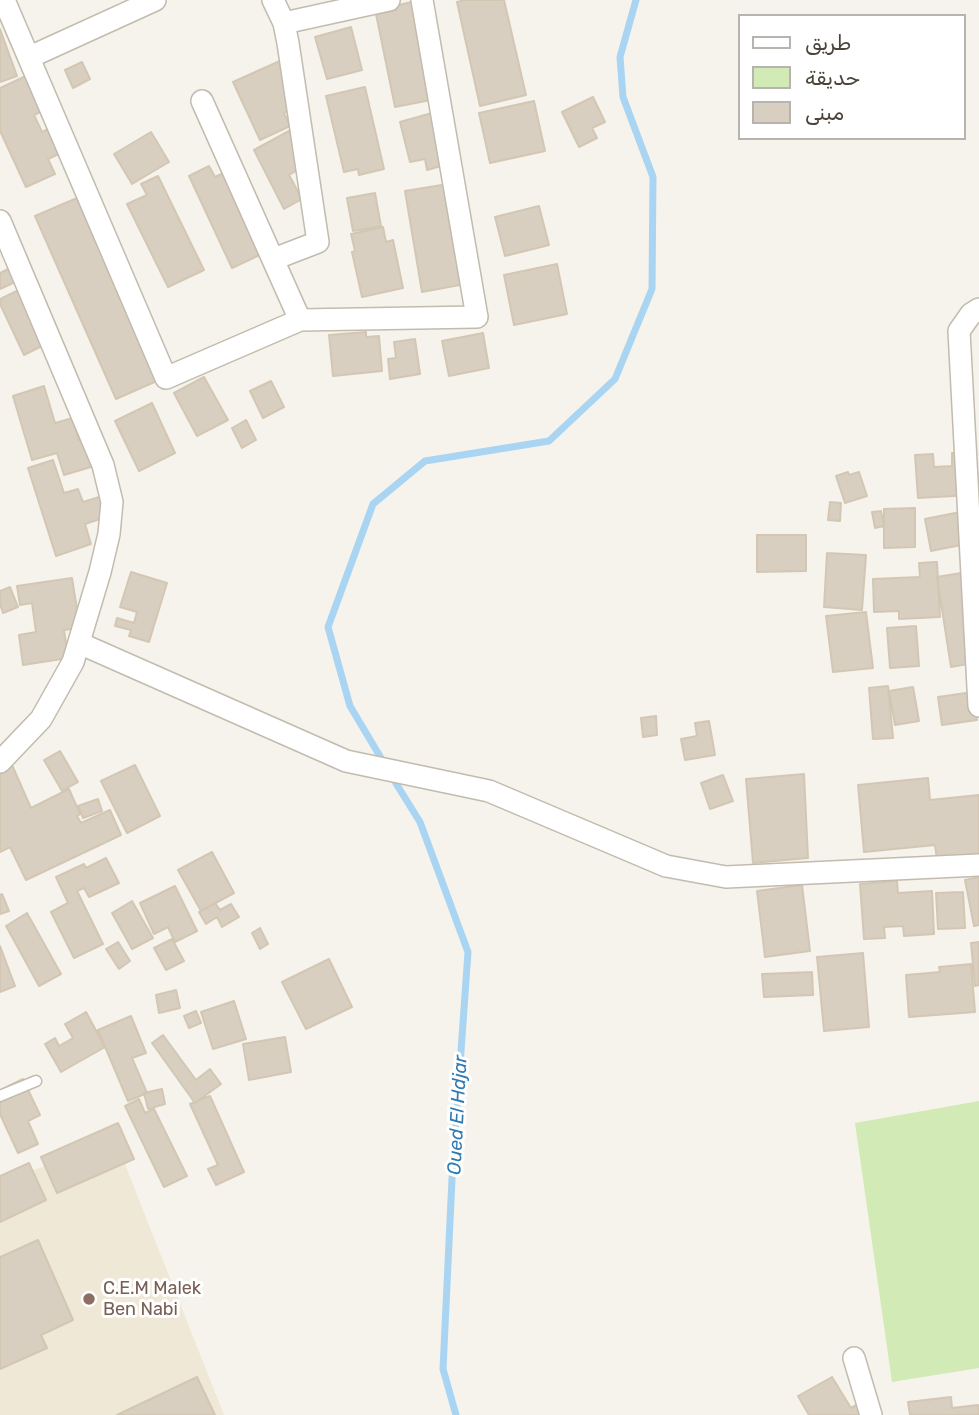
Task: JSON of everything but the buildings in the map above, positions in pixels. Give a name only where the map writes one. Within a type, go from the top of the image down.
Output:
[{"type":"street","points":[[4,0],[166,378],[300,320],[477,317],[422,0]]},
{"type":"street","points":[[30,57],[155,0]]},
{"type":"street","points":[[273,0],[284,23],[318,242],[274,259]]},
{"type":"street","points":[[284,23],[389,0]]},
{"type":"street","points":[[202,101],[300,320]]},
{"type":"street","points":[[0,221],[103,465],[112,502],[109,534],[100,572],[73,662],[41,719],[0,762]]},
{"type":"street","points":[[979,309],[971,314],[959,331],[979,706]]},
{"type":"street","points":[[79,643],[346,761],[489,791],[666,866],[726,877],[979,865]]},
{"type":"street","points":[[854,1358],[870,1415]]},
{"type":"lane","points":[[0,1096],[36,1081]]},
{"type":"shaded area","name":"C.E.M Malek Ben Nabi","points":[[115,1139],[224,1415],[0,1415],[0,1183]]},
{"type":"green space","points":[[979,1101],[979,1368],[892,1382],[855,1123]]},
{"type":"waterway","points":[[384,763],[350,706],[328,627],[373,504],[425,461],[549,441],[615,379],[652,289],[653,177],[623,97],[620,57],[636,0]]},
{"type":"waterway","name":"Oued El Hdjar","points":[[392,777],[420,822],[468,952],[452,1179],[443,1369],[456,1415]]},
{"type":"place","name":"C.E.M Malek Ben Nabi","points":[[89,1299]]}]
